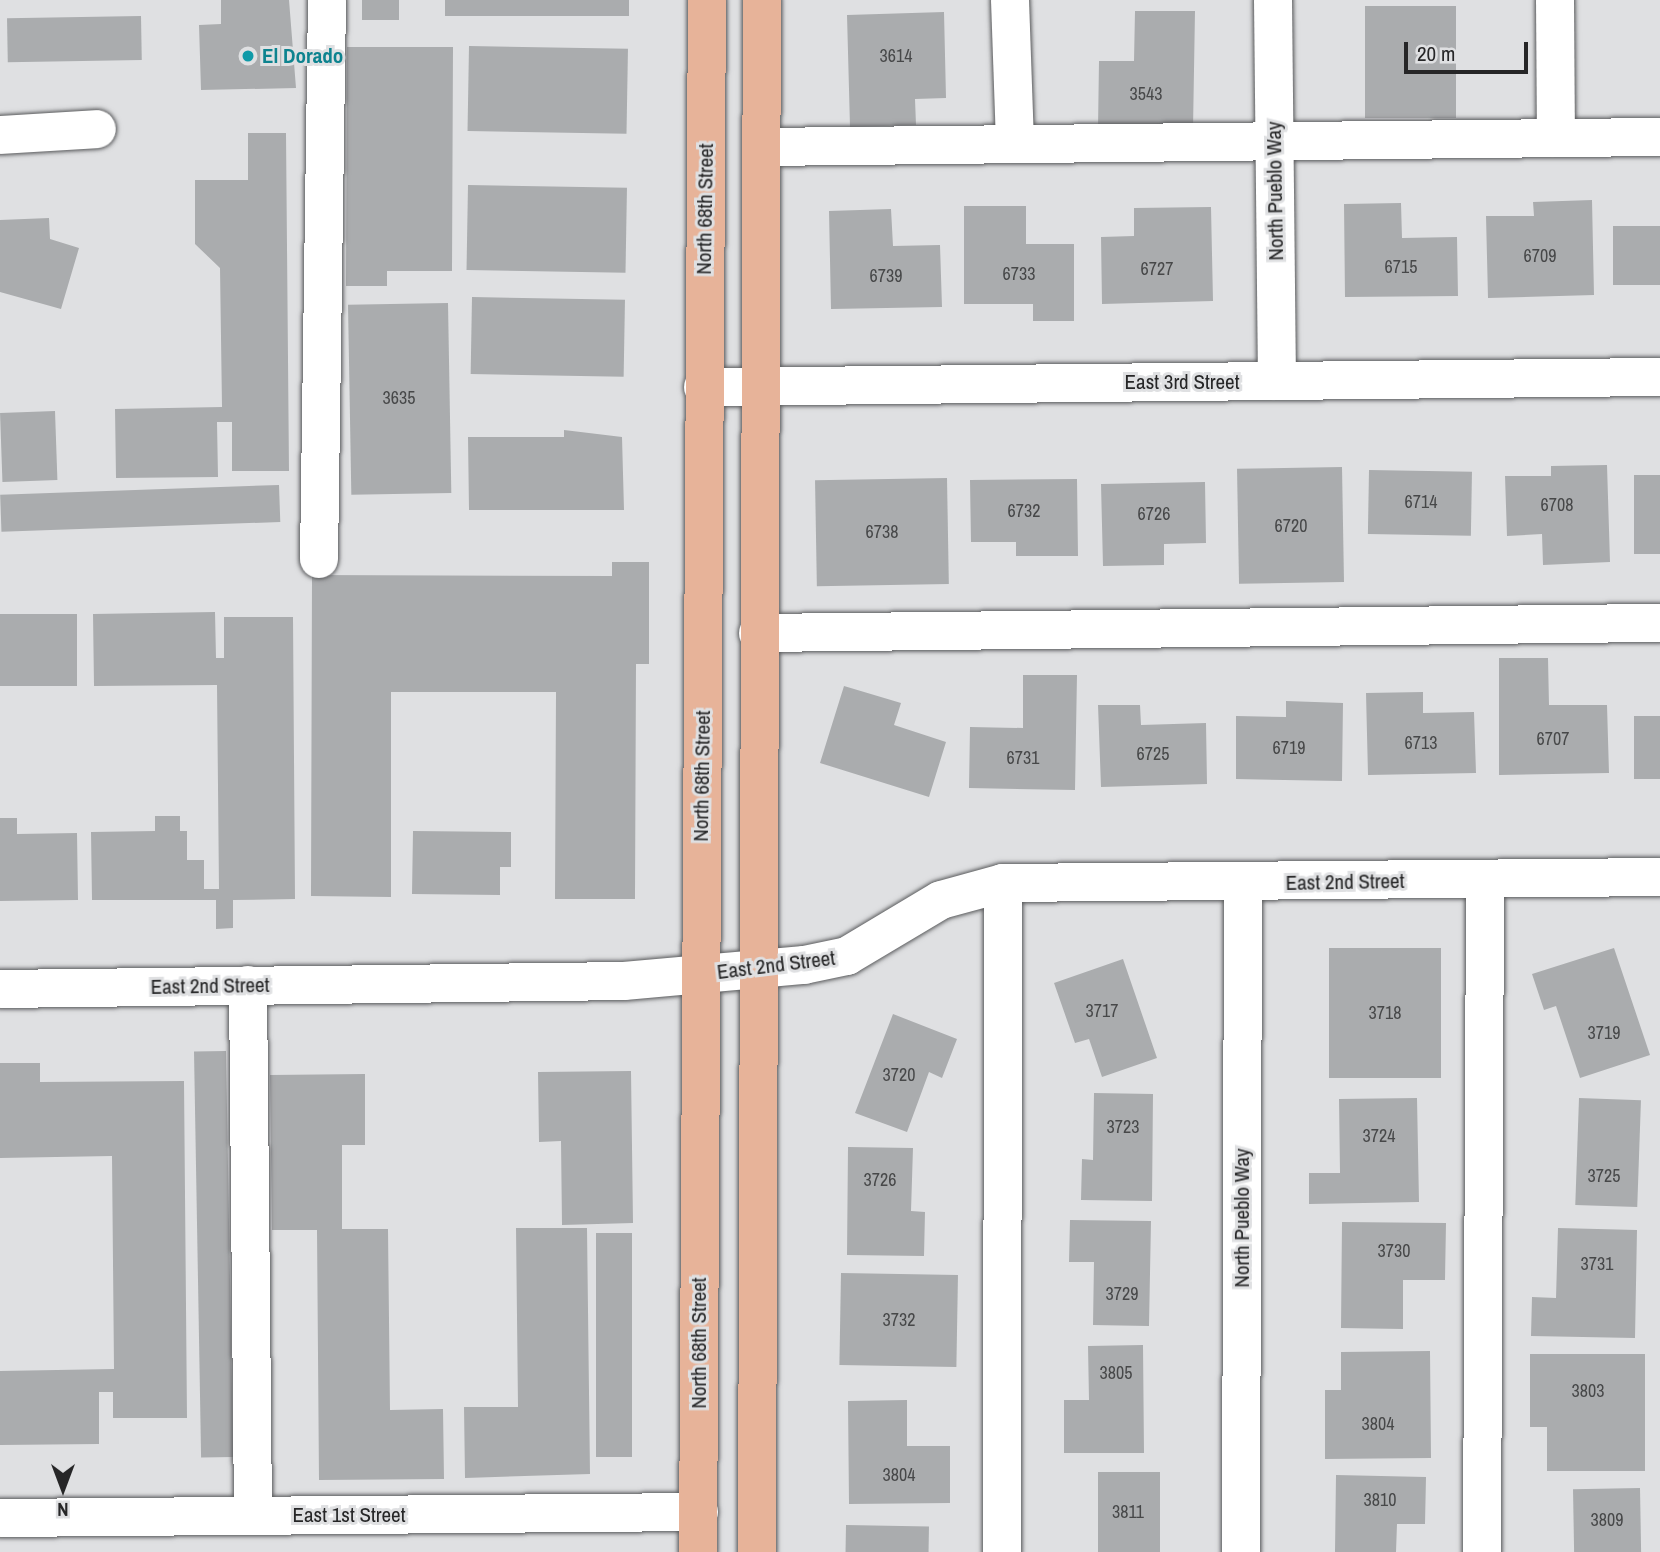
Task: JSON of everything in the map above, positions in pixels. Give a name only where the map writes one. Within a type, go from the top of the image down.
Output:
[{"type":"main road","name":"North 68th Street","points":[[698,1552],[707,0]]},
{"type":"main road","points":[[757,1552],[762,0]]},
{"type":"street","points":[[319,559],[327,0]]},
{"type":"street","points":[[1010,0],[1015,144]]},
{"type":"street","name":"North Pueblo Way","points":[[1273,0],[1277,381]]},
{"type":"street","points":[[1555,0],[1556,138]]},
{"type":"street","points":[[0,135],[97,129]]},
{"type":"street","points":[[761,147],[1660,137]]},
{"type":"street","name":"East 3rd Street","points":[[703,387],[1660,377]]},
{"type":"street","points":[[758,633],[1660,623]]},
{"type":"street","name":"East 2nd Street","points":[[0,989],[624,981],[758,970],[847,956],[941,900],[1003,883],[1243,883],[1660,877]]},
{"type":"street","points":[[1482,1552],[1485,879]]},
{"type":"street","points":[[1002,1552],[1003,883]]},
{"type":"street","name":"North Pueblo Way","points":[[1241,1552],[1243,883]]},
{"type":"street","points":[[248,985],[253,1516]]},
{"type":"street","name":"East 1st Street","points":[[0,1518],[699,1512]]},
{"type":"building","name":"El Dorado","points":[[221,0],[289,0],[296,88],[201,90],[199,25],[221,24]]},
{"type":"building","points":[[362,0],[399,0],[399,20],[362,20]]},
{"type":"building","points":[[445,0],[629,0],[629,16],[445,16]]},
{"type":"building","points":[[1365,6],[1456,6],[1456,118],[1365,118]]},
{"type":"building","points":[[1135,11],[1195,11],[1193,129],[1098,128],[1099,61],[1134,61]]},
{"type":"building","points":[[944,12],[946,98],[915,99],[916,125],[850,127],[847,15]]},
{"type":"building","points":[[141,16],[142,60],[8,62],[7,18]]},
{"type":"building","points":[[469,46],[628,49],[626,134],[468,131]]},
{"type":"building","points":[[347,47],[453,47],[452,271],[387,271],[387,286],[346,286]]},
{"type":"building","points":[[248,133],[286,133],[289,471],[232,471],[232,422],[217,422],[218,477],[116,478],[115,409],[222,407],[220,268],[195,244],[195,180],[248,180]]},
{"type":"building","points":[[468,185],[627,188],[625,273],[467,270]]},
{"type":"building","points":[[1592,200],[1594,295],[1488,298],[1486,216],[1534,216],[1533,202]]},
{"type":"building","points":[[1401,203],[1402,238],[1457,237],[1458,296],[1345,297],[1344,204]]},
{"type":"building","points":[[964,206],[1026,206],[1026,244],[1074,244],[1074,321],[1033,321],[1033,304],[964,304]]},
{"type":"building","points":[[1211,207],[1213,301],[1102,304],[1101,237],[1134,236],[1134,208]]},
{"type":"building","points":[[891,209],[893,246],[940,245],[942,307],[831,309],[829,211]]},
{"type":"building","points":[[49,218],[50,239],[79,248],[61,309],[0,292],[0,220]]},
{"type":"building","points":[[1613,226],[1660,226],[1660,285],[1613,285]]},
{"type":"building","points":[[472,297],[625,300],[624,377],[471,374]]},
{"type":"building","points":[[448,303],[451,493],[351,495],[348,305]]},
{"type":"building","points":[[55,411],[57,480],[2,482],[0,413]]},
{"type":"building","points":[[564,430],[622,437],[624,510],[469,510],[468,437],[564,437]]},
{"type":"building","points":[[1607,465],[1610,562],[1543,565],[1542,534],[1507,536],[1505,476],[1551,476],[1551,466]]},
{"type":"building","points":[[1342,467],[1344,582],[1239,584],[1237,469]]},
{"type":"building","points":[[1369,470],[1472,472],[1471,536],[1368,534]]},
{"type":"building","points":[[1634,475],[1660,475],[1660,554],[1634,554]]},
{"type":"building","points":[[947,478],[949,584],[817,586],[815,480]]},
{"type":"building","points":[[1077,479],[1078,556],[1016,556],[1016,542],[971,542],[970,480]]},
{"type":"building","points":[[1205,482],[1206,543],[1164,544],[1164,565],[1103,566],[1101,484]]},
{"type":"building","points":[[279,485],[280,522],[1,532],[0,495]]},
{"type":"building","points":[[612,562],[649,562],[649,664],[636,664],[635,899],[555,899],[556,692],[391,692],[391,897],[311,896],[312,575],[612,576]]},
{"type":"building","points":[[215,612],[216,658],[224,658],[224,617],[293,617],[295,899],[233,900],[233,928],[216,929],[216,900],[92,900],[91,832],[155,831],[155,816],[180,816],[180,831],[187,831],[187,860],[204,860],[204,889],[219,889],[217,685],[94,686],[93,614]]},
{"type":"building","points":[[0,614],[77,614],[77,686],[0,686]]},
{"type":"building","points":[[1499,658],[1548,658],[1549,705],[1607,705],[1609,773],[1499,775]]},
{"type":"building","points":[[1023,675],[1077,675],[1075,790],[969,788],[970,727],[1023,728]]},
{"type":"building","points":[[844,686],[901,703],[894,725],[946,742],[929,797],[820,763]]},
{"type":"building","points":[[1423,692],[1423,713],[1474,712],[1476,773],[1368,775],[1366,693]]},
{"type":"building","points":[[1286,701],[1343,703],[1342,781],[1236,779],[1236,716],[1286,717]]},
{"type":"building","points":[[1098,705],[1140,705],[1141,725],[1206,723],[1207,784],[1101,787]]},
{"type":"building","points":[[1634,716],[1660,716],[1660,779],[1634,779]]},
{"type":"building","points":[[0,818],[17,818],[17,834],[77,833],[78,900],[0,901]]},
{"type":"building","points":[[413,831],[511,832],[511,867],[500,867],[500,895],[412,894]]},
{"type":"building","points":[[1329,948],[1441,948],[1441,1078],[1329,1078]]},
{"type":"building","points":[[1614,948],[1650,1055],[1580,1078],[1556,1006],[1544,1010],[1532,974]]},
{"type":"building","points":[[1123,959],[1157,1058],[1102,1077],[1089,1039],[1075,1043],[1054,983]]},
{"type":"building","points":[[893,1014],[957,1039],[942,1078],[929,1072],[907,1132],[855,1113]]},
{"type":"building","points":[[226,1051],[233,1457],[201,1457],[194,1052]]},
{"type":"building","points":[[0,1063],[40,1063],[40,1082],[184,1081],[187,1418],[113,1418],[113,1392],[99,1392],[99,1444],[0,1445],[0,1371],[114,1369],[112,1156],[0,1158]]},
{"type":"building","points":[[631,1071],[633,1223],[562,1225],[561,1141],[539,1142],[538,1072]]},
{"type":"building","points":[[365,1074],[365,1145],[342,1145],[342,1229],[388,1229],[390,1410],[443,1409],[444,1479],[319,1480],[317,1230],[272,1230],[270,1075]]},
{"type":"building","points":[[1094,1093],[1153,1094],[1152,1201],[1081,1200],[1082,1159],[1093,1160]]},
{"type":"building","points":[[1417,1098],[1419,1202],[1309,1204],[1309,1173],[1340,1173],[1339,1099]]},
{"type":"building","points":[[1579,1098],[1641,1100],[1637,1207],[1575,1205]]},
{"type":"building","points":[[848,1147],[913,1148],[911,1211],[925,1212],[924,1256],[847,1255]]},
{"type":"building","points":[[1070,1220],[1151,1221],[1149,1326],[1093,1325],[1094,1262],[1069,1262]]},
{"type":"building","points":[[1342,1222],[1446,1223],[1445,1280],[1403,1280],[1403,1329],[1341,1328]]},
{"type":"building","points":[[516,1228],[587,1228],[590,1474],[465,1478],[464,1407],[518,1407]]},
{"type":"building","points":[[1558,1228],[1637,1230],[1635,1338],[1531,1336],[1532,1297],[1556,1298]]},
{"type":"building","points":[[596,1233],[632,1233],[632,1457],[596,1457]]},
{"type":"building","points":[[841,1273],[958,1275],[956,1367],[839,1365]]},
{"type":"building","points":[[1143,1345],[1144,1453],[1064,1453],[1064,1400],[1089,1400],[1088,1346]]},
{"type":"building","points":[[1430,1351],[1431,1458],[1325,1459],[1325,1390],[1341,1390],[1341,1352]]},
{"type":"building","points":[[1530,1354],[1645,1354],[1645,1471],[1547,1471],[1547,1427],[1530,1427]]},
{"type":"building","points":[[907,1400],[907,1446],[950,1446],[950,1503],[849,1504],[848,1401]]},
{"type":"building","points":[[1098,1472],[1160,1472],[1160,1552],[1098,1552]]},
{"type":"building","points":[[1336,1475],[1426,1477],[1425,1524],[1397,1524],[1396,1552],[1335,1552]]},
{"type":"building","points":[[1640,1488],[1641,1552],[1574,1552],[1573,1489]]},
{"type":"building","points":[[846,1525],[929,1526],[929,1552],[846,1552]]},
{"type":"place","name":"El Dorado","points":[[248,56]]}]
